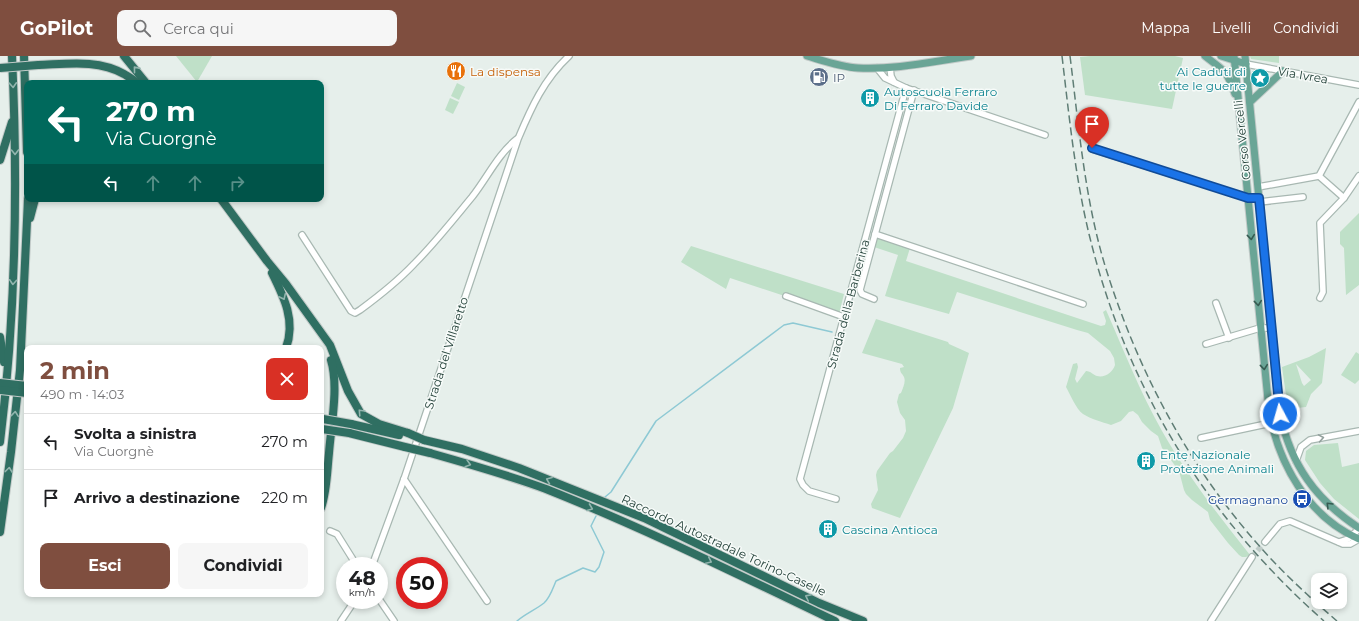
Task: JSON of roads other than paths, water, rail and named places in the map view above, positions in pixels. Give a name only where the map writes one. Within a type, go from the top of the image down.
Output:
[{"type":"highway","points":[[0,442],[3,380],[14,271],[14,114],[12,56]]},
{"type":"highway","points":[[24,56],[25,80]]},
{"type":"highway","points":[[124,56],[144,80]]},
{"type":"highway","points":[[0,68],[95,64],[120,72],[134,80]]},
{"type":"highway","points":[[0,160],[14,114]]},
{"type":"highway","points":[[0,532],[20,370],[28,202]]},
{"type":"highway","points":[[27,230],[34,202]]},
{"type":"highway","points":[[223,202],[286,284],[330,345],[348,391],[361,414],[379,424],[408,435]]},
{"type":"highway","points":[[267,261],[287,305],[291,323],[287,345]]},
{"type":"highway","points":[[309,317],[328,351],[334,370],[334,399],[324,494]]},
{"type":"highway","points":[[0,337],[3,380]]},
{"type":"highway","points":[[3,380],[24,385]]},
{"type":"highway","points":[[0,390],[24,393]]},
{"type":"highway","name":"Raccordo Autostradale Torino-Caselle","points":[[324,419],[408,435],[462,449],[520,468],[644,518],[819,603],[863,621]]},
{"type":"highway","name":"Raccordo Autostradale Torino-Caselle","points":[[324,429],[349,433],[430,453],[488,470],[544,489],[636,527],[835,621]]},
{"type":"main road","points":[[807,56],[844,66],[877,68],[971,56]]},
{"type":"main road","points":[[1205,56],[1226,72],[1239,104]]},
{"type":"main road","points":[[1221,56],[1234,58],[1246,64]]},
{"type":"main road","name":"Corso Vercelli","points":[[1245,56],[1280,414],[1287,442],[1296,461],[1309,482],[1320,497],[1359,529]]},
{"type":"main road","name":"Corso Vercelli","points":[[1234,58],[1260,328],[1271,423],[1282,455],[1300,488],[1317,510],[1327,519],[1338,528],[1357,539]]},
{"type":"main road","points":[[1250,102],[1283,71]]},
{"type":"street","name":"Strada del Villaretto","points":[[375,557],[404,479],[518,139],[529,112],[549,78],[556,68],[569,56]]},
{"type":"street","name":"Via Ivrea","points":[[1246,64],[1359,85]]},
{"type":"street","points":[[890,67],[891,76],[894,82]]},
{"type":"street","points":[[877,68],[883,76],[906,88],[1045,135]]},
{"type":"street","name":"Strada della Barberina","points":[[836,499],[809,491],[803,485],[800,478],[906,88]]},
{"type":"street","name":"Strada della Barberina","points":[[874,299],[862,294],[860,290],[914,90]]},
{"type":"street","points":[[1319,176],[1359,102]]},
{"type":"street","name":"Strada del Villaretto","points":[[302,235],[351,311],[355,312],[360,310],[392,285],[414,265],[478,190],[509,146],[518,139]]},
{"type":"street","points":[[1092,148],[1248,198],[1259,200],[1303,197]]},
{"type":"street","points":[[1258,187],[1319,176]]},
{"type":"street","points":[[1319,176],[1344,198]]},
{"type":"street","points":[[1320,298],[1323,290],[1320,223],[1344,198],[1359,176]]},
{"type":"street","name":"Strada della Barberina","points":[[875,234],[1083,304]]},
{"type":"street","points":[[786,296],[844,317]]},
{"type":"street","points":[[1216,303],[1229,338]]},
{"type":"street","points":[[1206,344],[1260,328],[1271,328]]},
{"type":"street","points":[[1201,438],[1271,423]]},
{"type":"street","points":[[1296,461],[1301,447],[1310,440],[1359,431]]},
{"type":"street","points":[[404,479],[488,601]]},
{"type":"street","points":[[1265,542],[1280,524],[1290,521],[1343,544],[1348,544],[1357,539],[1359,529]]},
{"type":"street","points":[[330,531],[337,534],[351,557]]},
{"type":"street","points":[[1211,621],[1252,557]]},
{"type":"street","points":[[341,621],[349,609]]},
{"type":"street","points":[[386,609],[394,621]]},
{"type":"waterway","points":[[605,497],[611,492],[656,421],[784,325],[793,323],[832,332]]},
{"type":"waterway","points":[[517,621],[546,601],[556,581],[583,568],[595,572],[599,567],[604,552],[591,526],[596,516]]},
{"type":"tunnel","points":[[1252,557],[1265,542]]},
{"type":"railway","points":[[1062,56],[1076,168],[1089,234],[1105,290],[1125,344],[1149,396],[1176,446],[1208,493],[1243,538],[1282,581],[1324,621]]},
{"type":"railway","points":[[1070,56],[1088,192],[1099,246],[1136,351],[1174,426],[1219,496],[1245,529],[1288,577],[1337,621]]},
{"type":"place","name":"La dispensa","points":[[456,71]]},
{"type":"place","name":"IP","points":[[819,77]]},
{"type":"place","name":"Ai Caduti di tutte le guerre","points":[[1260,78]]},
{"type":"place","name":"Autoscuola Ferraro Di Ferraro Davide","points":[[870,98]]},
{"type":"place","name":"Ente Nazionale Protezione Animali","points":[[1146,461]]},
{"type":"place","name":"Germagnano","points":[[1302,499]]},
{"type":"place","name":"Cascina Antioca","points":[[828,529]]}]
